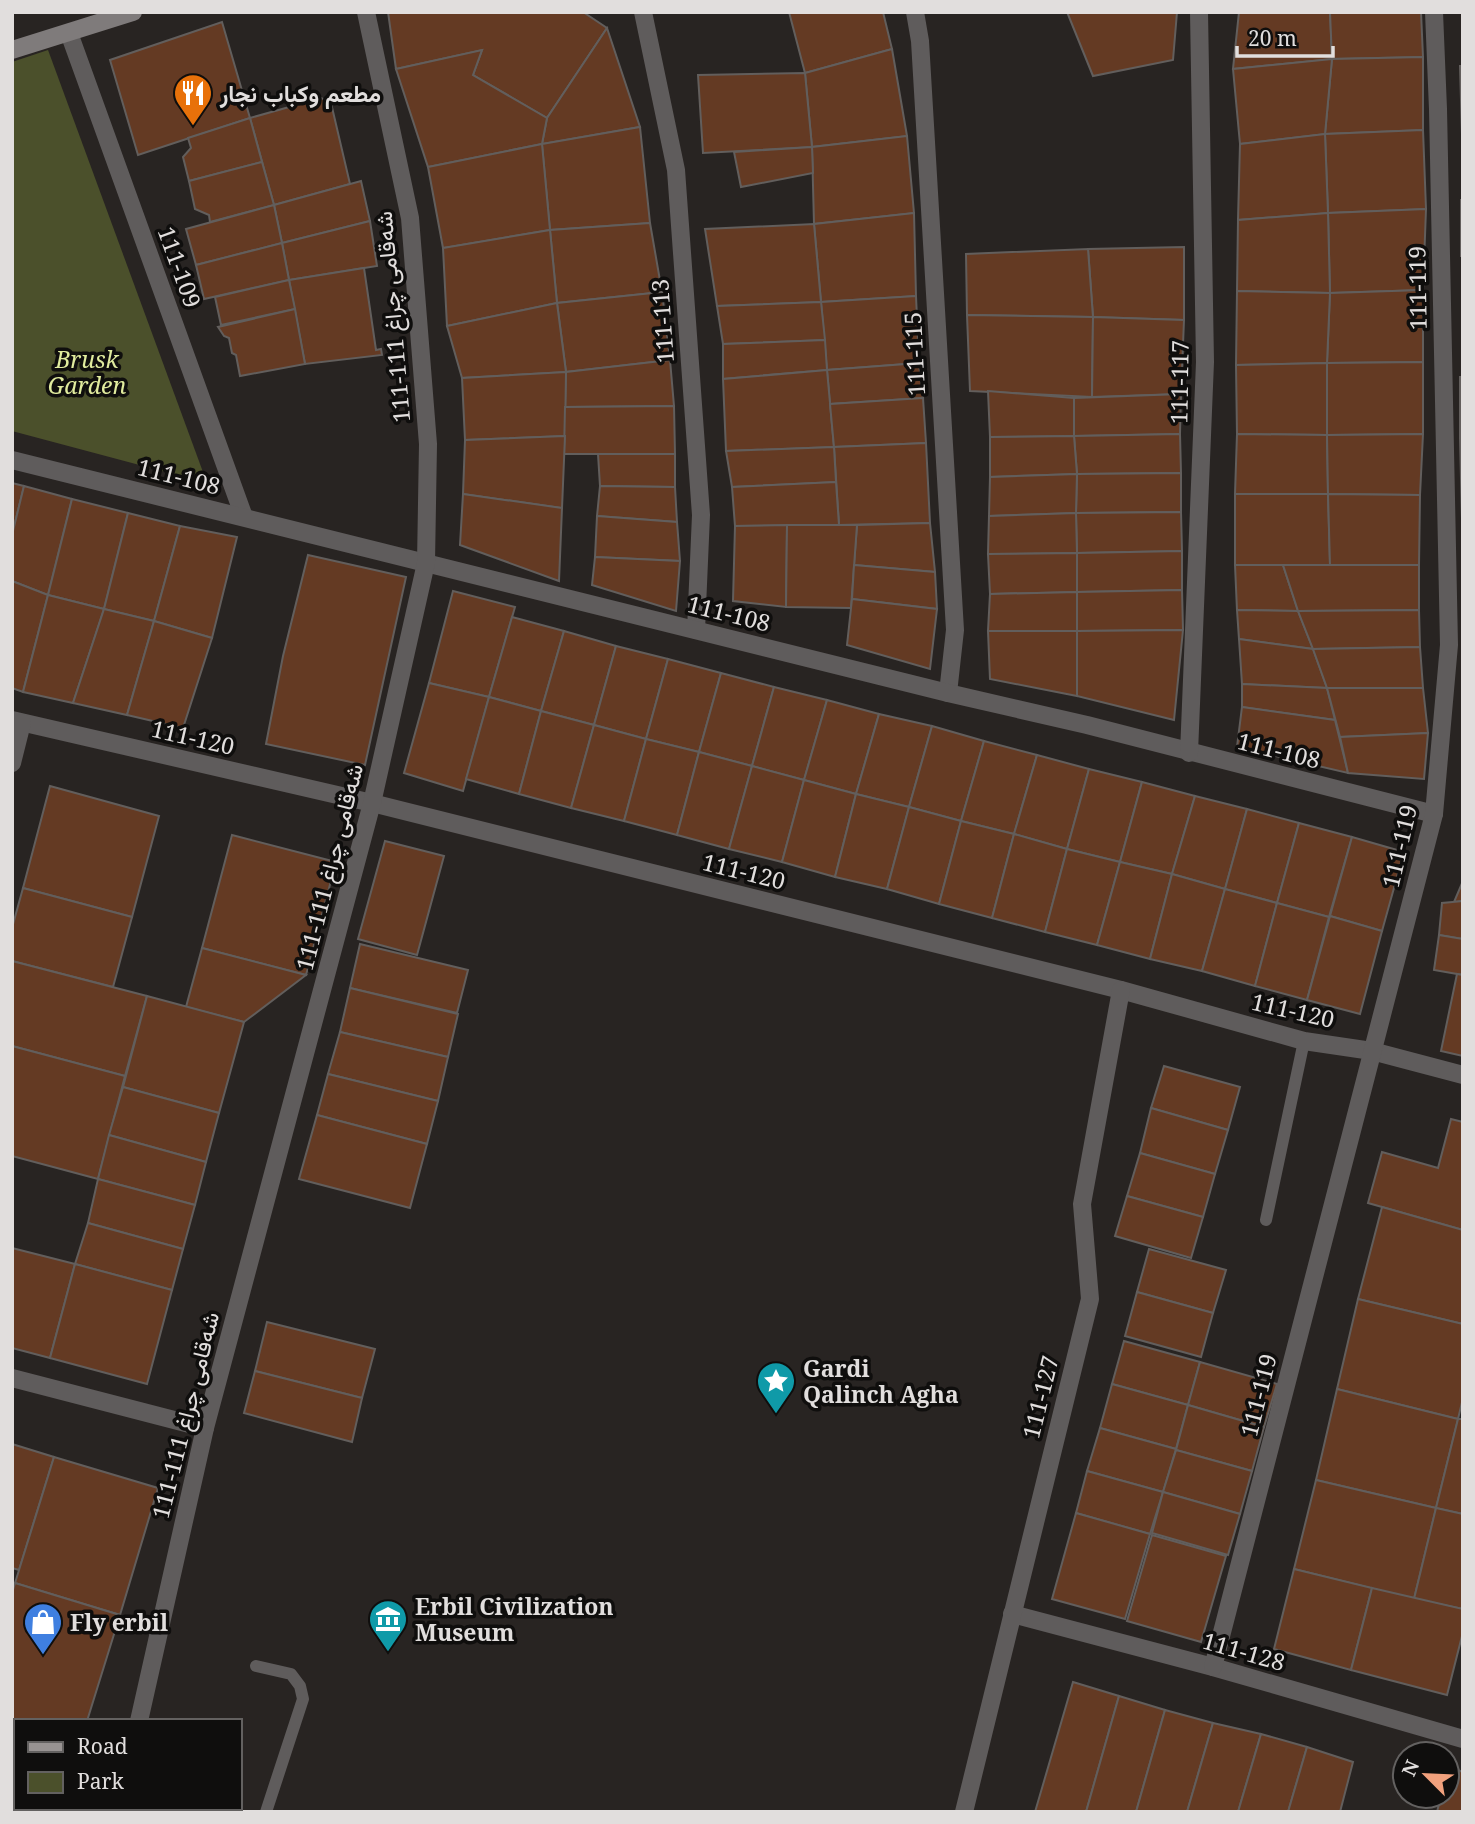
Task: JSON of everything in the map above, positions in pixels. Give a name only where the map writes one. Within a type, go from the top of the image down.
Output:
[{"type":"main road","points":[[12,50],[128,13]]},
{"type":"street","name":"شەقامی چراغ 111-111","points":[[139,1719],[205,1428],[372,803],[426,563],[428,444],[410,218],[366,12]]},
{"type":"street","name":"111-113","points":[[643,12],[676,170],[701,515],[696,630]]},
{"type":"street","name":"111-115","points":[[915,12],[920,41],[955,630],[948,693]]},
{"type":"street","name":"111-117","points":[[1189,753],[1205,362],[1199,12]]},
{"type":"street","name":"111-119","points":[[1213,1667],[1434,814],[1449,645],[1434,12]]},
{"type":"street","name":"111-109","points":[[69,33],[244,517]]},
{"type":"street","name":"111-108","points":[[12,460],[948,693],[1087,725],[1434,814]]},
{"type":"street","name":"111-120","points":[[17,722],[372,803],[1121,990],[1304,1041],[1372,1051],[1463,1075]]},
{"type":"street","points":[[12,763],[17,722]]},
{"type":"street","name":"111-127","points":[[964,1812],[1090,1299],[1082,1204],[1121,990]]},
{"type":"street","points":[[12,1378],[205,1428]]},
{"type":"street","name":"111-128","points":[[1012,1614],[1213,1667],[1463,1739]]},
{"type":"lane","points":[[1266,1220],[1304,1041]]},
{"type":"lane","points":[[256,1666],[291,1674],[300,1686],[303,1699],[266,1812]]},
{"type":"green space","name":"Brusk Garden","points":[[48,50],[207,483],[12,431],[12,62]]},
{"type":"building","points":[[388,12],[583,12],[607,28],[547,118],[473,75],[482,50],[396,69]]},
{"type":"building","points":[[789,12],[883,12],[892,49],[805,73]]},
{"type":"building","points":[[1067,12],[1177,12],[1173,60],[1093,76]]},
{"type":"building","points":[[1239,12],[1330,12],[1332,59],[1233,69]]},
{"type":"building","points":[[1330,12],[1421,12],[1423,57],[1332,59]]},
{"type":"building","points":[[222,22],[250,118],[138,155],[110,60]]},
{"type":"building","points":[[607,28],[640,127],[542,144],[547,118]]},
{"type":"building","points":[[892,49],[907,136],[812,147],[805,73]]},
{"type":"building","points":[[482,50],[473,75],[547,118],[542,144],[428,167],[396,69]]},
{"type":"building","points":[[1423,57],[1423,130],[1325,134],[1332,59]]},
{"type":"building","points":[[1332,59],[1325,134],[1240,144],[1233,69]]},
{"type":"building","points":[[1460,66],[1463,66],[1463,134],[1462,134]]},
{"type":"building","points":[[805,73],[812,147],[703,153],[698,75]]},
{"type":"building","points":[[321,98],[331,103],[350,184],[274,205],[250,118]]},
{"type":"building","points":[[250,118],[262,162],[189,181],[183,157],[191,148],[188,138]]},
{"type":"building","points":[[640,127],[650,223],[550,230],[542,144]]},
{"type":"building","points":[[1423,130],[1426,209],[1328,213],[1325,134]]},
{"type":"building","points":[[1325,134],[1328,213],[1238,220],[1240,144]]},
{"type":"building","points":[[907,136],[914,213],[814,224],[812,147]]},
{"type":"building","points":[[542,144],[550,230],[443,248],[428,167]]},
{"type":"building","points":[[812,147],[813,173],[741,187],[734,152]]},
{"type":"building","points":[[262,162],[274,205],[210,222],[209,215],[195,209],[189,181]]},
{"type":"building","points":[[361,181],[370,221],[282,243],[274,205]]},
{"type":"building","points":[[1461,200],[1463,200],[1461,257]]},
{"type":"building","points":[[274,205],[282,243],[196,265],[186,229]]},
{"type":"building","points":[[1426,209],[1423,290],[1330,293],[1328,213]]},
{"type":"building","points":[[914,213],[916,296],[821,302],[814,224]]},
{"type":"building","points":[[1328,213],[1330,293],[1237,291],[1238,220]]},
{"type":"building","points":[[370,221],[377,266],[289,280],[282,243]]},
{"type":"building","points":[[650,223],[662,292],[557,303],[550,230]]},
{"type":"building","points":[[814,224],[821,302],[717,306],[705,229]]},
{"type":"building","points":[[550,230],[557,303],[447,326],[443,248]]},
{"type":"building","points":[[282,243],[289,280],[204,299],[196,265]]},
{"type":"building","points":[[1184,247],[1184,320],[1093,317],[1088,249]]},
{"type":"building","points":[[1088,249],[1093,317],[967,315],[966,254]]},
{"type":"building","points":[[364,268],[376,350],[381,349],[382,355],[305,364],[289,280]]},
{"type":"building","points":[[289,280],[295,309],[221,325],[215,297]]},
{"type":"building","points":[[1423,290],[1423,362],[1327,363],[1330,293]]},
{"type":"building","points":[[1237,291],[1330,293],[1327,363],[1236,365]]},
{"type":"building","points":[[662,292],[670,360],[566,372],[557,303]]},
{"type":"building","points":[[916,296],[919,363],[827,370],[821,302]]},
{"type":"building","points":[[821,302],[825,340],[723,344],[717,306]]},
{"type":"building","points":[[557,303],[566,372],[462,378],[447,326]]},
{"type":"building","points":[[295,309],[305,364],[240,376],[229,338],[224,336],[218,327]]},
{"type":"building","points":[[967,315],[1093,317],[1092,397],[970,391]]},
{"type":"building","points":[[1093,317],[1184,320],[1181,394],[1092,397]]},
{"type":"building","points":[[825,340],[827,370],[723,379],[723,344]]},
{"type":"building","points":[[670,360],[674,406],[565,407],[566,372]]},
{"type":"building","points":[[1423,362],[1423,434],[1327,435],[1327,363]]},
{"type":"building","points":[[919,363],[923,398],[830,404],[827,370]]},
{"type":"building","points":[[1327,363],[1327,435],[1237,434],[1236,365]]},
{"type":"building","points":[[827,370],[834,447],[726,451],[723,379]]},
{"type":"building","points":[[566,372],[565,436],[465,440],[462,378]]},
{"type":"building","points":[[1460,377],[1463,377],[1463,438],[1460,438]]},
{"type":"building","points":[[988,391],[1074,398],[1074,436],[990,437]]},
{"type":"building","points":[[1181,394],[1180,434],[1074,436],[1074,398]]},
{"type":"building","points":[[923,398],[926,443],[834,447],[830,404]]},
{"type":"building","points":[[674,406],[675,454],[564,454],[565,407]]},
{"type":"building","points":[[1180,434],[1181,473],[1077,474],[1074,436]]},
{"type":"building","points":[[1237,434],[1327,435],[1328,494],[1235,494]]},
{"type":"building","points":[[1423,434],[1420,495],[1328,494],[1327,435]]},
{"type":"building","points":[[565,436],[562,508],[463,494],[465,440]]},
{"type":"building","points":[[1074,436],[1077,474],[990,477],[990,437]]},
{"type":"building","points":[[1460,438],[1463,438],[1463,519],[1462,519]]},
{"type":"building","points":[[926,443],[930,523],[839,525],[834,447]]},
{"type":"building","points":[[834,447],[836,482],[732,487],[726,451]]},
{"type":"building","points":[[598,454],[675,454],[675,487],[600,486]]},
{"type":"building","points":[[1181,473],[1181,512],[1076,513],[1077,474]]},
{"type":"building","points":[[1077,474],[1076,513],[989,516],[990,477]]},
{"type":"building","points":[[836,482],[839,525],[735,526],[732,487]]},
{"type":"building","points":[[12,483],[24,486],[12,535]]},
{"type":"building","points":[[24,486],[72,499],[48,595],[12,581],[12,535]]},
{"type":"building","points":[[600,486],[675,487],[677,522],[597,516]]},
{"type":"building","points":[[463,494],[562,508],[559,581],[460,545]]},
{"type":"building","points":[[1235,494],[1328,494],[1330,565],[1235,565]]},
{"type":"building","points":[[1328,494],[1420,495],[1419,565],[1330,565]]},
{"type":"building","points":[[72,499],[128,513],[104,609],[48,595]]},
{"type":"building","points":[[1181,512],[1182,551],[1077,553],[1076,513]]},
{"type":"building","points":[[128,513],[180,526],[154,621],[104,609]]},
{"type":"building","points":[[1076,513],[1077,553],[988,554],[989,516]]},
{"type":"building","points":[[597,516],[677,522],[680,561],[595,557]]},
{"type":"building","points":[[930,523],[935,572],[854,565],[857,525]]},
{"type":"building","points":[[787,525],[786,607],[733,601],[735,526]]},
{"type":"building","points":[[787,525],[857,525],[851,608],[786,607]]},
{"type":"building","points":[[180,526],[237,537],[212,638],[154,621]]},
{"type":"building","points":[[1182,551],[1182,590],[1077,592],[1077,553]]},
{"type":"building","points":[[1077,553],[1077,592],[990,594],[988,554]]},
{"type":"building","points":[[308,555],[406,577],[365,765],[266,744],[283,656]]},
{"type":"building","points":[[595,557],[680,561],[676,611],[592,585]]},
{"type":"building","points":[[854,565],[935,572],[937,609],[852,599]]},
{"type":"building","points":[[1235,565],[1283,565],[1298,611],[1237,610]]},
{"type":"building","points":[[1283,565],[1419,565],[1419,610],[1298,611]]},
{"type":"building","points":[[12,581],[48,595],[23,692],[12,688]]},
{"type":"building","points":[[1182,590],[1183,630],[1077,631],[1077,592]]},
{"type":"building","points":[[453,591],[515,607],[489,697],[429,683]]},
{"type":"building","points":[[1077,592],[1077,631],[988,631],[990,594]]},
{"type":"building","points":[[48,595],[104,609],[73,703],[23,692]]},
{"type":"building","points":[[852,599],[937,609],[930,669],[847,645]]},
{"type":"building","points":[[104,609],[154,621],[127,715],[73,703]]},
{"type":"building","points":[[1237,610],[1298,611],[1313,649],[1239,639]]},
{"type":"building","points":[[1419,610],[1420,647],[1313,649],[1298,611]]},
{"type":"building","points":[[512,617],[564,631],[541,711],[489,697]]},
{"type":"building","points":[[154,621],[212,638],[183,728],[127,715]]},
{"type":"building","points":[[1183,630],[1174,720],[1077,696],[1077,631]]},
{"type":"building","points":[[564,631],[616,646],[594,725],[541,711]]},
{"type":"building","points":[[988,631],[1077,631],[1077,696],[990,679]]},
{"type":"building","points":[[1239,639],[1313,649],[1327,688],[1242,684]]},
{"type":"building","points":[[616,646],[668,659],[646,739],[594,725]]},
{"type":"building","points":[[1420,647],[1423,688],[1327,688],[1313,649]]},
{"type":"building","points":[[668,659],[721,673],[699,752],[646,739]]},
{"type":"building","points":[[721,673],[774,687],[752,766],[699,752]]},
{"type":"building","points":[[429,683],[489,697],[463,791],[404,773]]},
{"type":"building","points":[[1242,684],[1327,688],[1335,720],[1242,707]]},
{"type":"building","points":[[774,687],[827,700],[804,780],[752,766]]},
{"type":"building","points":[[1327,688],[1423,688],[1428,733],[1340,737]]},
{"type":"building","points":[[489,697],[541,711],[519,794],[466,779]]},
{"type":"building","points":[[827,700],[879,714],[856,794],[804,780]]},
{"type":"building","points":[[1242,707],[1335,720],[1348,773],[1237,747]]},
{"type":"building","points":[[541,711],[594,725],[571,808],[519,794]]},
{"type":"building","points":[[879,714],[932,726],[909,807],[856,794]]},
{"type":"building","points":[[594,725],[646,739],[624,821],[571,808]]},
{"type":"building","points":[[932,726],[984,741],[961,821],[909,807]]},
{"type":"building","points":[[1428,733],[1424,779],[1348,773],[1340,737]]},
{"type":"building","points":[[646,739],[699,752],[677,835],[624,821]]},
{"type":"building","points":[[984,741],[1037,755],[1014,834],[961,821]]},
{"type":"building","points":[[699,752],[752,766],[729,849],[677,835]]},
{"type":"building","points":[[1037,755],[1089,769],[1067,849],[1014,834]]},
{"type":"building","points":[[752,766],[804,780],[782,862],[729,849]]},
{"type":"building","points":[[1089,769],[1142,782],[1120,862],[1067,849]]},
{"type":"building","points":[[804,780],[856,794],[835,877],[782,862]]},
{"type":"building","points":[[1142,782],[1195,796],[1172,874],[1120,862]]},
{"type":"building","points":[[50,786],[159,816],[132,917],[23,888]]},
{"type":"building","points":[[856,794],[909,807],[887,889],[835,877]]},
{"type":"building","points":[[1195,796],[1247,809],[1225,889],[1172,874]]},
{"type":"building","points":[[909,807],[961,821],[939,904],[887,889]]},
{"type":"building","points":[[1247,809],[1299,823],[1277,903],[1225,889]]},
{"type":"building","points":[[961,821],[1014,834],[992,918],[939,904]]},
{"type":"building","points":[[1299,823],[1352,837],[1329,917],[1277,903]]},
{"type":"building","points":[[1014,834],[1067,849],[1045,932],[992,918]]},
{"type":"building","points":[[232,835],[336,862],[306,975],[202,948]]},
{"type":"building","points":[[1352,837],[1404,852],[1382,931],[1330,916]]},
{"type":"building","points":[[385,841],[444,856],[417,955],[358,939]]},
{"type":"building","points":[[1067,849],[1120,862],[1097,945],[1045,932]]},
{"type":"building","points":[[1120,862],[1172,874],[1150,959],[1097,945]]},
{"type":"building","points":[[1172,874],[1225,889],[1202,971],[1150,959]]},
{"type":"building","points":[[1463,881],[1463,901],[1454,902]]},
{"type":"building","points":[[23,888],[132,917],[113,987],[12,961],[12,928]]},
{"type":"building","points":[[1225,889],[1277,903],[1255,986],[1202,971]]},
{"type":"building","points":[[1463,901],[1463,939],[1439,935],[1442,903]]},
{"type":"building","points":[[1277,903],[1329,917],[1307,1000],[1255,986]]},
{"type":"building","points":[[1330,916],[1382,931],[1360,1014],[1307,1000]]},
{"type":"building","points":[[1439,935],[1463,939],[1463,975],[1434,970]]},
{"type":"building","points":[[360,944],[468,970],[457,1013],[350,988]]},
{"type":"building","points":[[202,948],[306,975],[244,1022],[186,1007]]},
{"type":"building","points":[[12,961],[147,996],[125,1076],[12,1046]]},
{"type":"building","points":[[1457,974],[1463,975],[1463,1056],[1441,1051]]},
{"type":"building","points":[[350,988],[458,1014],[448,1057],[340,1032]]},
{"type":"building","points":[[147,996],[244,1022],[219,1113],[123,1087]]},
{"type":"building","points":[[340,1032],[448,1057],[438,1101],[328,1074]]},
{"type":"building","points":[[12,1046],[125,1076],[98,1179],[12,1156]]},
{"type":"building","points":[[1164,1066],[1240,1087],[1228,1130],[1151,1108]]},
{"type":"building","points":[[328,1074],[438,1101],[427,1144],[317,1115]]},
{"type":"building","points":[[123,1087],[219,1113],[206,1162],[109,1135]]},
{"type":"building","points":[[1151,1108],[1228,1130],[1215,1174],[1140,1153]]},
{"type":"building","points":[[317,1115],[427,1144],[410,1208],[299,1179]]},
{"type":"building","points":[[1451,1119],[1463,1122],[1463,1230],[1368,1203],[1382,1152],[1438,1168]]},
{"type":"building","points":[[109,1135],[206,1162],[195,1205],[98,1179]]},
{"type":"building","points":[[1140,1153],[1215,1174],[1203,1217],[1127,1196]]},
{"type":"building","points":[[98,1179],[195,1205],[183,1249],[88,1223]]},
{"type":"building","points":[[1127,1196],[1203,1217],[1191,1258],[1115,1236]]},
{"type":"building","points":[[1382,1207],[1463,1230],[1463,1324],[1358,1299]]},
{"type":"building","points":[[88,1223],[183,1249],[172,1290],[75,1264]]},
{"type":"building","points":[[12,1248],[75,1264],[50,1358],[12,1348]]},
{"type":"building","points":[[1149,1249],[1226,1270],[1213,1313],[1137,1292]]},
{"type":"building","points":[[75,1264],[172,1290],[147,1384],[50,1358]]},
{"type":"building","points":[[1137,1292],[1213,1313],[1201,1357],[1125,1336]]},
{"type":"building","points":[[1358,1299],[1463,1324],[1463,1398],[1458,1419],[1337,1389]]},
{"type":"building","points":[[267,1322],[375,1349],[362,1398],[255,1371]]},
{"type":"building","points":[[1124,1341],[1200,1362],[1188,1405],[1112,1384]]},
{"type":"building","points":[[1200,1362],[1277,1384],[1264,1427],[1188,1405]]},
{"type":"building","points":[[255,1371],[362,1398],[352,1442],[244,1413]]},
{"type":"building","points":[[1112,1384],[1188,1405],[1176,1449],[1100,1428]]},
{"type":"building","points":[[1337,1389],[1458,1419],[1436,1508],[1316,1480]]},
{"type":"building","points":[[1188,1405],[1264,1427],[1252,1471],[1176,1450]]},
{"type":"building","points":[[1458,1419],[1463,1419],[1463,1514],[1436,1508]]},
{"type":"building","points":[[1100,1428],[1176,1449],[1163,1492],[1087,1471]]},
{"type":"building","points":[[12,1444],[54,1457],[19,1570],[12,1568]]},
{"type":"building","points":[[1176,1450],[1252,1471],[1240,1514],[1163,1492]]},
{"type":"building","points":[[54,1457],[158,1488],[120,1615],[15,1583]]},
{"type":"building","points":[[1087,1471],[1163,1492],[1150,1534],[1076,1513]]},
{"type":"building","points":[[1316,1480],[1436,1508],[1414,1599],[1294,1569]]},
{"type":"building","points":[[1163,1492],[1240,1514],[1228,1555],[1152,1533]]},
{"type":"building","points":[[1436,1508],[1463,1514],[1463,1609],[1414,1599]]},
{"type":"building","points":[[1076,1513],[1150,1534],[1125,1619],[1052,1599]]},
{"type":"building","points":[[1152,1535],[1226,1556],[1201,1642],[1127,1621]]},
{"type":"building","points":[[1294,1569],[1372,1588],[1351,1670],[1274,1649]]},
{"type":"building","points":[[15,1583],[120,1615],[88,1719],[14,1719],[12,1732],[12,1593]]},
{"type":"building","points":[[1372,1588],[1463,1609],[1463,1632],[1447,1695],[1351,1670]]},
{"type":"building","points":[[1073,1682],[1119,1696],[1086,1812],[1035,1812]]},
{"type":"building","points":[[1119,1696],[1165,1710],[1136,1812],[1086,1812]]},
{"type":"building","points":[[1165,1710],[1213,1723],[1187,1812],[1136,1812]]},
{"type":"building","points":[[1213,1723],[1261,1734],[1238,1812],[1187,1812]]},
{"type":"building","points":[[1261,1734],[1307,1747],[1288,1812],[1238,1812]]},
{"type":"building","points":[[1307,1747],[1353,1762],[1340,1812],[1288,1812]]},
{"type":"building","points":[[1461,1771],[1463,1772],[1463,1812],[1437,1812],[1461,1810]]},
{"type":"place","name":"مطعم وكباب نجار","points":[[193,127]]},
{"type":"place","name":"Gardi Qalinch Agha","points":[[776,1415]]},
{"type":"place","name":"Erbil Civilization Museum","points":[[388,1653]]},
{"type":"place","name":"Fly erbil","points":[[43,1656]]}]
